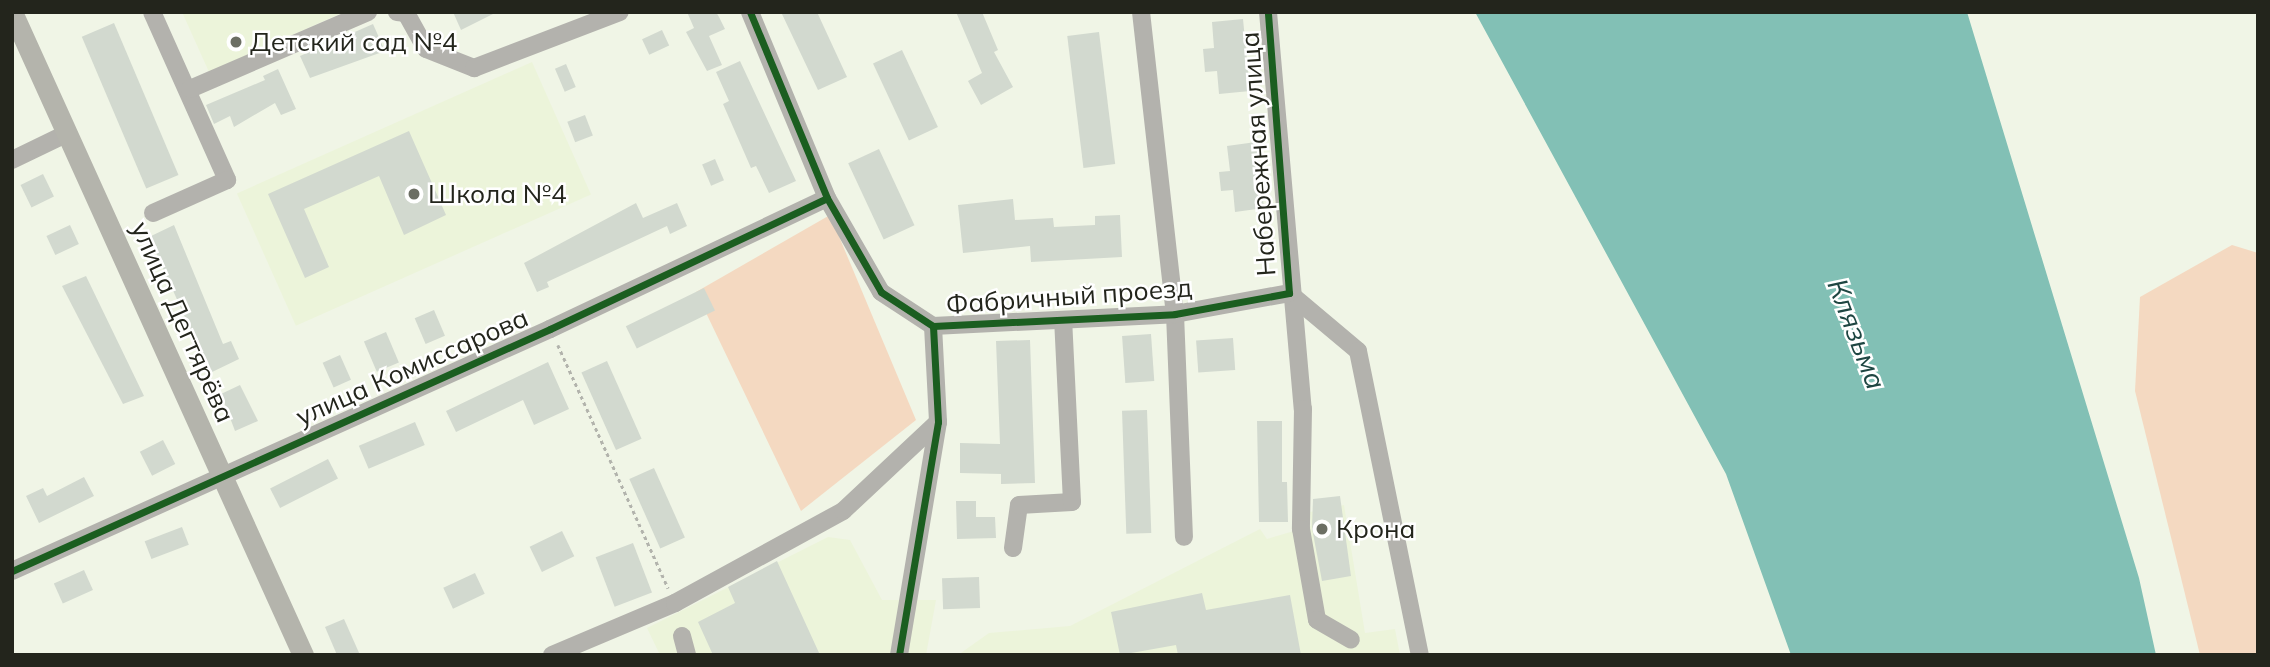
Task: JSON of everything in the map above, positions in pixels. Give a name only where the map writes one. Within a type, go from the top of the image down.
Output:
[{"type":"main road","name":"улица Дегтярёва","points":[[12,12],[303,655]]},
{"type":"street","points":[[152,12],[190,89],[227,180],[153,213]]},
{"type":"street","points":[[190,89],[368,12]]},
{"type":"street","points":[[403,13],[426,49],[474,68],[620,12]]},
{"type":"street","points":[[750,12],[827,198],[881,292],[933,326],[939,422],[899,655]]},
{"type":"street","points":[[1140,12],[1175,314],[1184,537]]},
{"type":"street","name":"Набережная улица","points":[[1268,12],[1289,293],[1303,409],[1303,542],[1317,621],[1350,640]]},
{"type":"street","points":[[12,160],[66,134]]},
{"type":"street","name":"улица Комиссарова","points":[[12,571],[221,474],[550,329],[827,198]]},
{"type":"street","points":[[1289,293],[1358,351],[1420,655]]},
{"type":"street","name":"Фабричный проезд","points":[[933,326],[1175,314],[1289,293]]},
{"type":"street","points":[[1013,548],[1019,505],[1072,502],[1063,320]]},
{"type":"street","points":[[552,655],[675,603],[843,512],[939,422]]},
{"type":"street","points":[[682,636],[687,655]]},
{"type":"path","points":[[550,329],[675,603]]},
{"type":"shaded area","name":"Детский сад №4","points":[[182,12],[344,12],[209,72]]},
{"type":"shaded area","name":"Школа №4","points":[[532,62],[591,194],[296,326],[237,193]]},
{"type":"shaded area","points":[[830,215],[916,420],[801,511],[696,292]]},
{"type":"shaded area","points":[[2232,245],[2258,253],[2258,655],[2200,655],[2135,391],[2140,297]]},
{"type":"shaded area","points":[[1344,505],[1365,633],[1395,629],[1400,655],[958,655],[989,633],[1070,626],[1260,529],[1267,539],[1311,526],[1310,512]]},
{"type":"shaded area","points":[[828,537],[850,540],[882,600],[936,600],[926,655],[660,655],[647,628]]},
{"type":"water","name":"Клязьма","points":[[1475,12],[1967,12],[2139,578],[2156,655],[1791,655],[1726,474]]},
{"type":"building","points":[[453,12],[497,12],[461,30]]},
{"type":"building","points":[[687,12],[716,12],[725,29],[709,36],[722,65],[707,71],[686,32],[694,28]]},
{"type":"building","points":[[781,12],[817,12],[847,77],[818,90]]},
{"type":"building","points":[[956,12],[982,12],[998,50],[994,52],[1013,87],[981,105],[968,81],[982,73]]},
{"type":"building","points":[[1243,19],[1250,91],[1219,94],[1217,71],[1205,72],[1203,49],[1214,48],[1212,22]]},
{"type":"building","points":[[114,23],[178,175],[146,189],[82,37]]},
{"type":"building","points":[[373,24],[385,51],[310,78],[300,56]]},
{"type":"building","points":[[662,30],[669,45],[649,55],[642,39]]},
{"type":"building","points":[[1099,32],[1115,164],[1083,168],[1067,36]]},
{"type":"building","points":[[902,50],[938,127],[909,141],[873,64]]},
{"type":"building","points":[[740,61],[796,181],[769,193],[756,166],[751,168],[723,104],[729,101],[716,72]]},
{"type":"building","points":[[566,64],[576,87],[565,92],[555,69]]},
{"type":"building","points":[[278,69],[296,109],[281,115],[275,103],[234,127],[230,116],[214,124],[206,105],[265,80],[263,76]]},
{"type":"building","points":[[585,115],[593,136],[575,142],[567,122]]},
{"type":"building","points":[[409,131],[446,215],[404,235],[379,176],[304,209],[329,267],[305,278],[268,194]]},
{"type":"building","points":[[1256,142],[1264,208],[1235,212],[1233,190],[1221,191],[1219,172],[1230,171],[1227,146]]},
{"type":"building","points":[[879,149],[914,225],[884,239],[848,163]]},
{"type":"building","points":[[715,159],[724,180],[711,186],[702,164]]},
{"type":"building","points":[[43,174],[54,196],[31,207],[21,185]]},
{"type":"building","points":[[1013,199],[1015,220],[1053,218],[1054,227],[1095,225],[1095,216],[1120,215],[1122,257],[1031,262],[1030,246],[963,253],[958,205]]},
{"type":"building","points":[[636,203],[643,218],[677,203],[687,226],[670,234],[667,226],[547,282],[549,287],[537,292],[524,263]]},
{"type":"building","points":[[70,225],[79,244],[55,255],[46,236]]},
{"type":"building","points":[[174,225],[223,344],[231,341],[239,359],[210,373],[149,237]]},
{"type":"building","points":[[86,276],[144,396],[123,404],[62,286]]},
{"type":"building","points":[[704,288],[715,310],[637,349],[626,326]]},
{"type":"building","points":[[434,310],[445,336],[426,344],[415,318]]},
{"type":"building","points":[[386,332],[399,362],[377,372],[364,341]]},
{"type":"building","points":[[1151,334],[1154,381],[1125,383],[1122,336]]},
{"type":"building","points":[[1233,338],[1235,370],[1198,373],[1196,341]]},
{"type":"building","points":[[1030,340],[1035,483],[1001,484],[1001,474],[960,473],[960,443],[1000,444],[996,341]]},
{"type":"building","points":[[340,355],[351,380],[334,387],[323,363]]},
{"type":"building","points":[[607,361],[642,439],[616,450],[581,372]]},
{"type":"building","points":[[548,362],[569,409],[534,425],[523,400],[456,432],[446,411]]},
{"type":"building","points":[[240,385],[258,421],[235,431],[221,394]]},
{"type":"building","points":[[1147,410],[1151,533],[1126,534],[1122,411]]},
{"type":"building","points":[[1257,421],[1282,421],[1282,482],[1287,482],[1288,522],[1259,522]]},
{"type":"building","points":[[415,422],[425,445],[369,469],[359,446]]},
{"type":"building","points":[[163,440],[175,464],[152,476],[140,452]]},
{"type":"building","points":[[328,459],[338,479],[280,508],[270,489]]},
{"type":"building","points":[[654,468],[685,537],[660,548],[629,479]]},
{"type":"building","points":[[84,477],[94,496],[39,523],[26,496],[43,488],[47,496]]},
{"type":"building","points":[[1340,496],[1351,576],[1322,581],[1312,528],[1313,499]]},
{"type":"building","points":[[956,501],[976,501],[976,517],[995,517],[996,538],[957,539]]},
{"type":"building","points":[[182,527],[189,545],[151,559],[145,541]]},
{"type":"building","points":[[562,531],[574,556],[542,572],[530,547]]},
{"type":"building","points":[[633,543],[652,592],[615,607],[596,557]]},
{"type":"building","points":[[777,561],[820,655],[713,655],[698,622],[735,603],[728,587]]},
{"type":"building","points":[[84,570],[93,590],[63,604],[54,583]]},
{"type":"building","points":[[475,573],[485,594],[453,609],[443,588]]},
{"type":"building","points":[[979,577],[980,608],[943,609],[942,578]]},
{"type":"building","points":[[1202,593],[1206,610],[1290,595],[1301,655],[1178,655],[1176,645],[1120,655],[1111,612]]},
{"type":"building","points":[[344,619],[360,655],[337,655],[325,627]]},
{"type":"cycle path","points":[[750,12],[827,198],[881,292],[933,326],[938,422],[899,655]]},
{"type":"cycle path","points":[[933,326],[1175,314],[1289,293],[1268,12]]},
{"type":"cycle path","points":[[12,571],[550,329],[827,198]]},
{"type":"place","name":"Детский сад №4","points":[[236,42]]},
{"type":"place","name":"Школа №4","points":[[414,194]]},
{"type":"place","name":"Крона","points":[[1322,529]]}]
